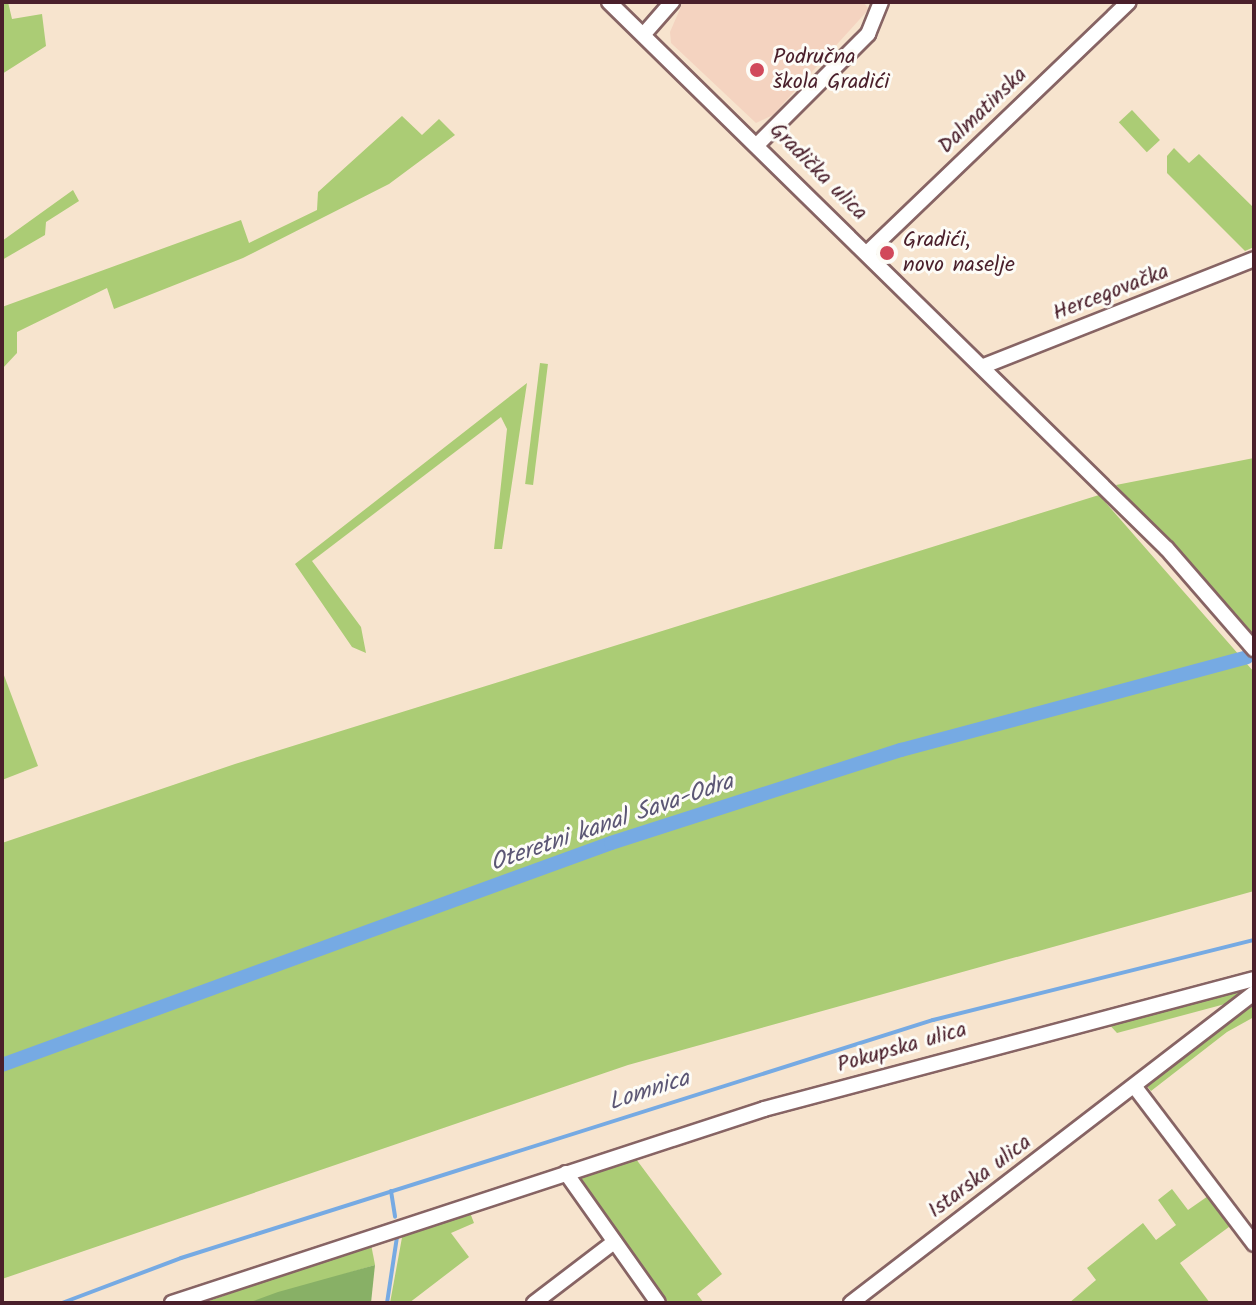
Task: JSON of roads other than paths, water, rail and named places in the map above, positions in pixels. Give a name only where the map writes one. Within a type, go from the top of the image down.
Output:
[{"type":"street","name":"Gradička ulica","points":[[609,2],[758,144],[1167,549],[1254,649]]},
{"type":"street","points":[[644,34],[672,2]]},
{"type":"street","points":[[758,144],[868,34],[881,2]]},
{"type":"street","name":"Dalmatinska","points":[[868,252],[1129,2]]},
{"type":"street","name":"Hercegovačka","points":[[984,366],[1254,259]]},
{"type":"street","name":"Pokupska ulica","points":[[172,1303],[764,1109],[1254,979]]},
{"type":"street","name":"Istarska ulica","points":[[851,1303],[1254,993]]},
{"type":"street","points":[[1135,1087],[1254,1244]]},
{"type":"street","points":[[566,1173],[658,1303]]},
{"type":"street","points":[[534,1303],[614,1242]]},
{"type":"waterway","name":"Oteretni kanal Sava-Odra","points":[[2,1065],[611,843],[901,750],[1247,657]]},
{"type":"waterway","name":"Lomnica","points":[[62,1303],[181,1258],[933,1020],[1254,940]]},
{"type":"waterway","points":[[391,1191],[395,1217]]},
{"type":"waterway","points":[[387,1303],[397,1237]]},
{"type":"place","name":"Područna škola Gradići","points":[[757,70]]},
{"type":"place","name":"Gradići, novo naselje","points":[[887,253]]}]
